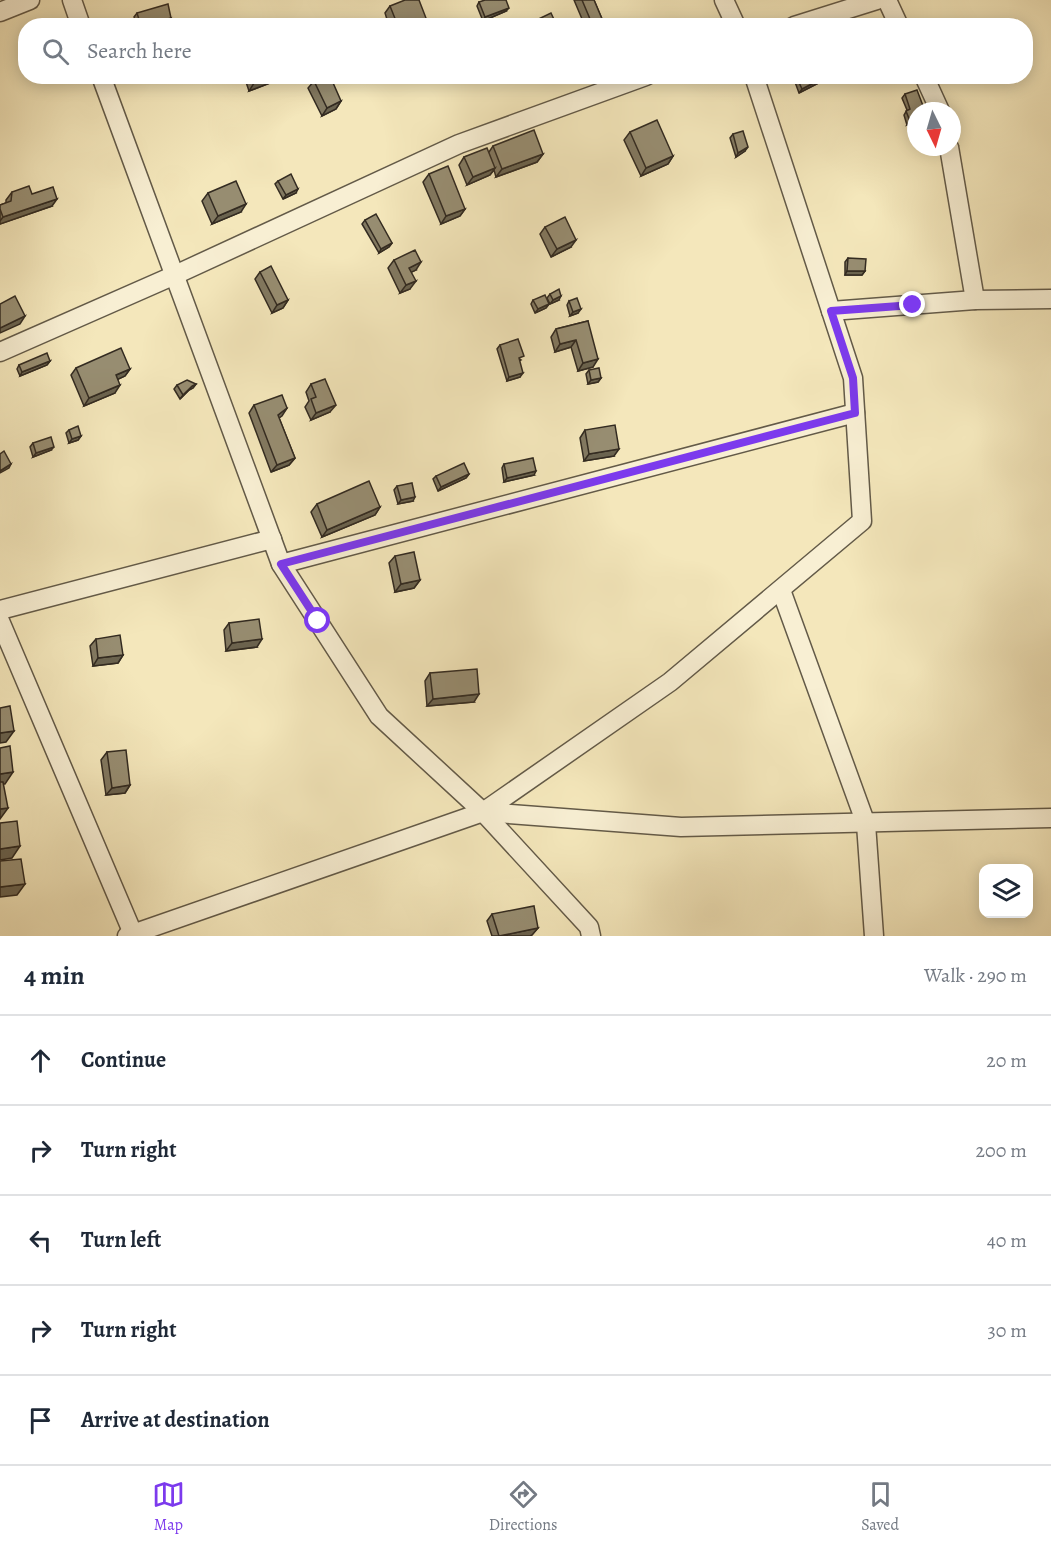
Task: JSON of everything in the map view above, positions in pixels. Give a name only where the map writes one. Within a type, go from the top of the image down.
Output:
[{"type":"street","points":[[0,12],[30,0]]},
{"type":"street","points":[[72,0],[78,18]]},
{"type":"street","points":[[724,0],[732,18]]},
{"type":"street","points":[[820,18],[877,0]]},
{"type":"street","points":[[887,0],[895,18]]},
{"type":"street","points":[[104,84],[281,564],[379,716],[483,812],[589,927],[591,936]]},
{"type":"street","points":[[0,352],[175,275],[459,144],[624,84]]},
{"type":"street","points":[[0,621],[131,935],[483,812],[670,682],[862,521],[853,378],[757,84]]},
{"type":"street","points":[[928,84],[936,102]]},
{"type":"street","points":[[951,156],[975,300]]},
{"type":"street","points":[[831,311],[975,300],[1051,299]]},
{"type":"street","points":[[281,564],[855,413]]},
{"type":"street","points":[[0,610],[272,539]]},
{"type":"street","points":[[781,590],[866,824],[874,936]]},
{"type":"street","points":[[483,812],[681,827],[1051,818]]},
{"type":"building","points":[[405,0],[419,0],[426,18],[395,18],[390,6]]},
{"type":"building","points":[[506,0],[509,8],[485,17],[479,2]]},
{"type":"building","points":[[582,0],[594,0],[602,18],[590,18]]},
{"type":"building","points":[[168,4],[171,18],[139,18],[137,13]]},
{"type":"building","points":[[551,13],[553,18],[541,18]]},
{"type":"building","points":[[315,84],[334,84],[341,101],[327,108]]},
{"type":"building","points":[[800,84],[812,84],[802,89]]},
{"type":"building","points":[[917,90],[922,102],[908,102],[905,94]]},
{"type":"building","points":[[657,120],[673,156],[646,168],[630,132]]},
{"type":"building","points":[[534,130],[543,154],[502,169],[493,146]]},
{"type":"building","points":[[743,131],[748,147],[738,153],[733,134]]},
{"type":"building","points":[[487,148],[495,168],[473,177],[464,157]]},
{"type":"building","points":[[448,166],[465,209],[446,216],[429,174]]},
{"type":"building","points":[[291,174],[298,189],[286,195],[278,181]]},
{"type":"building","points":[[236,181],[246,204],[218,216],[208,193]]},
{"type":"building","points":[[29,186],[32,194],[53,187],[57,199],[3,217],[0,205],[11,201],[12,192]]},
{"type":"building","points":[[376,214],[392,243],[381,249],[365,220]]},
{"type":"building","points":[[565,217],[576,240],[557,249],[545,227]]},
{"type":"building","points":[[415,250],[421,262],[409,268],[416,281],[406,285],[394,260]]},
{"type":"building","points":[[848,258],[866,259],[865,271],[847,271]]},
{"type":"building","points":[[271,266],[288,300],[277,305],[260,272]]},
{"type":"building","points":[[559,289],[561,296],[553,300],[550,294]]},
{"type":"building","points":[[545,295],[549,304],[538,309],[533,300]]},
{"type":"building","points":[[15,296],[25,316],[0,328],[0,304]]},
{"type":"building","points":[[577,298],[581,309],[573,312],[569,301]]},
{"type":"building","points":[[588,321],[598,359],[583,363],[576,340],[560,344],[556,329]]},
{"type":"building","points":[[518,339],[524,356],[519,358],[523,373],[509,377],[500,345]]},
{"type":"building","points":[[121,348],[130,369],[116,375],[120,385],[89,398],[76,368]]},
{"type":"building","points":[[47,353],[50,361],[22,372],[19,365]]},
{"type":"building","points":[[599,368],[601,378],[591,380],[589,370]]},
{"type":"building","points":[[325,379],[336,405],[316,413],[311,399],[316,397],[311,384]]},
{"type":"building","points":[[187,380],[196,384],[183,395],[177,385]]},
{"type":"building","points":[[282,395],[287,408],[278,415],[295,458],[277,465],[254,405]]},
{"type":"building","points":[[615,425],[619,449],[589,454],[585,430]]},
{"type":"building","points":[[78,426],[81,436],[72,439],[69,430]]},
{"type":"building","points":[[51,437],[54,447],[36,453],[33,443]]},
{"type":"building","points":[[4,451],[11,464],[0,471],[0,454]]},
{"type":"building","points":[[533,458],[536,471],[507,478],[504,464]]},
{"type":"building","points":[[464,463],[469,474],[441,487],[436,476]]},
{"type":"building","points":[[369,481],[380,507],[327,530],[317,504]]},
{"type":"building","points":[[412,483],[415,497],[401,500],[397,486]]},
{"type":"building","points":[[414,552],[420,580],[401,584],[395,556]]},
{"type":"building","points":[[259,619],[262,639],[232,643],[229,623]]},
{"type":"building","points":[[120,635],[123,655],[98,658],[96,639]]},
{"type":"building","points":[[477,669],[479,694],[433,699],[430,673]]},
{"type":"building","points":[[10,706],[14,731],[0,733],[0,708]]},
{"type":"building","points":[[10,746],[13,772],[0,774],[0,748]]},
{"type":"building","points":[[126,750],[130,785],[112,788],[107,752]]},
{"type":"building","points":[[0,782],[3,782],[8,808],[0,809]]},
{"type":"building","points":[[17,821],[20,846],[0,849],[0,823]]},
{"type":"building","points":[[21,859],[25,884],[0,887],[0,861]]},
{"type":"building","points":[[534,906],[538,928],[499,936],[492,914]]},
{"type":"route","points":[[318,621],[281,564],[855,413],[853,378],[831,311],[913,305]]}]
